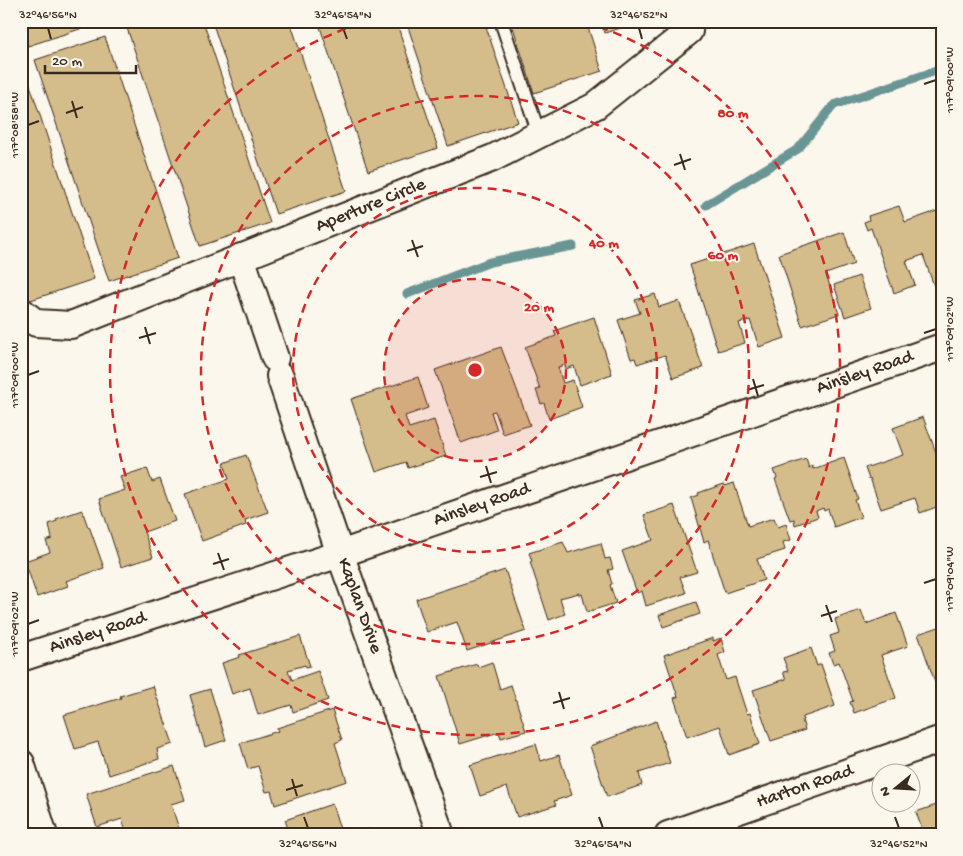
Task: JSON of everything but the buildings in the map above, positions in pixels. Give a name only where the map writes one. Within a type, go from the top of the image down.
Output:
[{"type":"street","name":"Aperture Circle","points":[[21,311],[36,323],[71,325],[493,158],[595,106],[689,31],[690,21]]},
{"type":"street","name":"Kaplan Drive","points":[[241,257],[340,554],[441,835]]},
{"type":"street","name":"Ainsley Road","points":[[21,658],[340,554],[942,347]]},
{"type":"street","name":"Harton Road","points":[[668,835],[942,739]]},
{"type":"street","points":[[21,763],[44,835]]},
{"type":"lane","points":[[501,21],[539,134]]},
{"type":"waterway","points":[[706,205],[798,149],[834,105],[942,69]]},
{"type":"waterway","points":[[407,294],[490,262],[573,246]]}]
